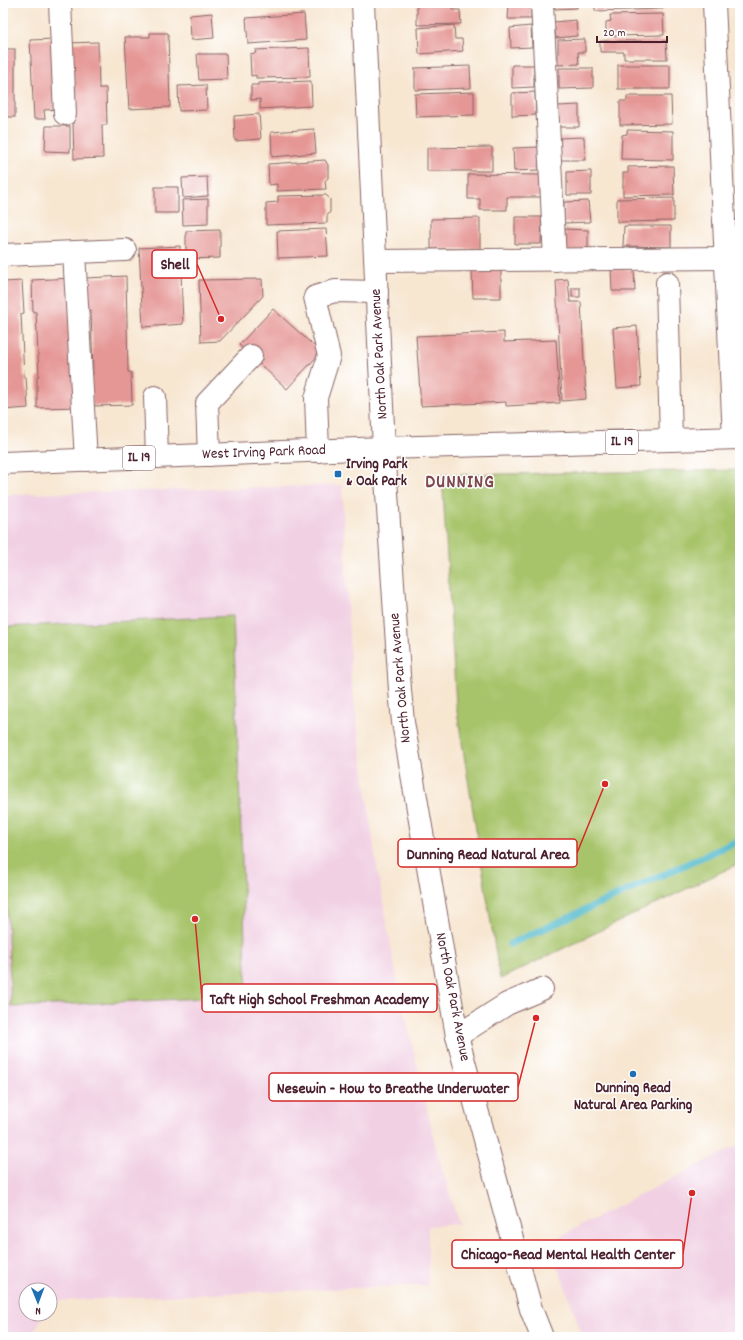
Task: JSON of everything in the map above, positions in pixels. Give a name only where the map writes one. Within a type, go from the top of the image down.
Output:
[{"type":"street","points":[[60,3],[65,114]]},
{"type":"street","name":"North Oak Park Avenue","points":[[364,3],[384,448],[403,722],[457,1036],[531,1309],[542,1337]]},
{"type":"street","points":[[542,3],[555,260]]},
{"type":"street","points":[[714,3],[730,262],[734,301],[737,438]]},
{"type":"street","points":[[3,255],[125,250]]},
{"type":"street","points":[[74,252],[86,460]]},
{"type":"street","points":[[376,261],[555,260],[730,262]]},
{"type":"street","points":[[667,283],[671,440]]},
{"type":"street","points":[[318,451],[316,398],[329,356],[316,297],[335,291],[377,292]]},
{"type":"street","points":[[209,455],[206,403],[251,356]]},
{"type":"street","points":[[155,397],[157,457]]},
{"type":"street","name":"West Irving Park Road","points":[[3,463],[384,448],[737,438]]},
{"type":"street","points":[[457,1036],[507,1004],[542,989]]},
{"type":"shaded area","points":[[342,485],[351,678],[376,862],[396,975],[438,1156],[459,1224],[428,1226],[428,1285],[58,1301],[58,1282],[18,1282],[18,1322],[39,1322],[31,1337],[3,1337],[3,495]]},
{"type":"shaded area","points":[[740,1144],[740,1337],[583,1337],[549,1242]]},
{"type":"green space","points":[[740,470],[740,863],[500,979],[456,705],[442,475]]},
{"type":"green space","points":[[233,616],[247,996],[11,1007],[3,819],[3,627]]},
{"type":"building","points":[[417,3],[452,3],[453,10],[460,10],[461,24],[417,25]]},
{"type":"building","points":[[509,3],[531,3],[531,19],[508,19]]},
{"type":"building","points":[[555,3],[577,3],[577,8],[555,9]]},
{"type":"building","points":[[595,3],[663,3],[663,9],[595,11]]},
{"type":"building","points":[[212,13],[214,38],[191,40],[190,15]]},
{"type":"building","points":[[304,14],[306,40],[248,44],[246,18]]},
{"type":"building","points":[[663,14],[664,35],[611,36],[611,33],[606,33],[606,22],[611,21],[610,15]]},
{"type":"building","points":[[576,20],[577,36],[556,38],[554,22]]},
{"type":"building","points":[[454,25],[455,39],[462,39],[463,51],[419,54],[418,28]]},
{"type":"building","points":[[531,26],[532,47],[511,48],[510,28]]},
{"type":"building","points":[[150,33],[168,33],[170,107],[129,109],[125,37],[150,37]]},
{"type":"building","points":[[55,39],[59,109],[44,110],[45,119],[34,119],[30,40]]},
{"type":"building","points":[[585,39],[585,52],[578,52],[579,64],[558,65],[558,40]]},
{"type":"building","points":[[600,41],[666,41],[667,59],[624,59],[624,52],[600,52]]},
{"type":"building","points":[[98,42],[99,88],[106,88],[107,125],[102,125],[103,158],[74,159],[71,55],[68,43]]},
{"type":"building","points":[[309,48],[310,77],[256,78],[256,75],[251,76],[250,54],[256,53],[255,50]]},
{"type":"building","points":[[3,49],[15,49],[15,117],[3,117]]},
{"type":"building","points":[[197,54],[226,54],[227,79],[199,80]]},
{"type":"building","points":[[512,65],[534,65],[534,87],[512,88]]},
{"type":"building","points":[[618,65],[670,65],[670,89],[618,89]]},
{"type":"building","points":[[470,66],[471,88],[415,90],[415,68]]},
{"type":"building","points":[[559,68],[593,68],[593,88],[559,89]]},
{"type":"building","points":[[311,81],[312,106],[260,109],[260,99],[251,100],[251,85],[258,85],[258,83]]},
{"type":"building","points":[[206,85],[207,110],[179,111],[178,86]]},
{"type":"building","points":[[474,92],[474,115],[416,117],[415,94]]},
{"type":"building","points":[[535,92],[536,115],[512,116],[512,93]]},
{"type":"building","points":[[627,96],[671,96],[672,124],[620,125],[620,101],[627,101]]},
{"type":"building","points":[[579,105],[579,127],[559,127],[558,106]]},
{"type":"building","points":[[259,114],[261,139],[235,141],[234,116]]},
{"type":"building","points":[[46,126],[70,126],[70,152],[45,151]]},
{"type":"building","points":[[314,129],[316,153],[272,157],[271,132]]},
{"type":"building","points":[[627,130],[673,131],[673,160],[621,159],[622,135],[627,134]]},
{"type":"building","points":[[584,137],[585,160],[560,160],[559,138]]},
{"type":"building","points":[[492,147],[492,171],[427,171],[427,148]]},
{"type":"building","points":[[539,147],[539,170],[514,171],[513,148]]},
{"type":"building","points":[[325,160],[328,165],[328,178],[325,181],[326,189],[277,191],[277,184],[269,185],[268,164]]},
{"type":"building","points":[[673,166],[674,195],[623,196],[623,173],[628,173],[628,167]]},
{"type":"building","points":[[591,171],[591,195],[567,195],[567,172]]},
{"type":"building","points":[[468,174],[541,175],[541,197],[507,197],[507,210],[480,210],[480,199],[468,199]]},
{"type":"building","points":[[207,177],[208,196],[183,198],[182,178]]},
{"type":"building","points":[[155,187],[178,187],[178,213],[155,213]]},
{"type":"building","points":[[326,195],[330,199],[330,212],[327,216],[327,223],[266,225],[266,203],[278,202],[278,196]]},
{"type":"building","points":[[674,198],[674,221],[617,222],[617,199]]},
{"type":"building","points":[[208,199],[208,224],[183,225],[182,200]]},
{"type":"building","points":[[588,201],[590,222],[564,223],[564,202]]},
{"type":"building","points":[[515,217],[542,217],[541,244],[515,244]]},
{"type":"building","points":[[480,218],[480,249],[431,249],[431,219]]},
{"type":"building","points":[[624,226],[671,226],[671,247],[623,246]]},
{"type":"building","points":[[326,229],[328,256],[278,258],[277,231]]},
{"type":"building","points":[[565,229],[588,230],[588,251],[565,251]]},
{"type":"building","points":[[220,230],[220,258],[186,259],[186,231]]},
{"type":"building","points":[[180,246],[183,324],[143,327],[139,248]]},
{"type":"building","points":[[501,269],[501,298],[473,298],[472,270]]},
{"type":"building","points":[[611,269],[634,269],[635,291],[612,291]]},
{"type":"building","points":[[126,276],[128,372],[131,372],[132,405],[92,406],[91,374],[93,374],[91,310],[88,310],[86,278]]},
{"type":"building","points":[[72,278],[78,407],[37,408],[37,376],[39,376],[36,312],[33,312],[32,280]]},
{"type":"building","points":[[262,279],[263,296],[220,341],[201,342],[199,280]]},
{"type":"building","points":[[568,279],[570,302],[581,302],[586,399],[562,401],[556,280]]},
{"type":"building","points":[[22,281],[24,313],[21,314],[24,377],[26,377],[28,408],[3,410],[3,282]]},
{"type":"building","points":[[572,288],[580,288],[580,297],[572,297]]},
{"type":"building","points":[[273,309],[321,352],[287,389],[239,345]]},
{"type":"building","points":[[637,326],[641,386],[617,388],[613,328]]},
{"type":"building","points":[[504,332],[504,342],[556,340],[560,403],[506,406],[506,402],[421,406],[416,336]]},
{"type":"waterway","points":[[510,944],[740,840]]},
{"type":"place","name":"Shell","points":[[221,319]]},
{"type":"place","name":"Irving Park & Oak Park","points":[[338,474]]},
{"type":"place","name":"Dunning Read Natural Area","points":[[605,784]]},
{"type":"place","name":"Taft High School Freshman Academy","points":[[195,919]]},
{"type":"place","name":"Nesewin - How to Breathe Underwater","points":[[536,1018]]},
{"type":"place","name":"Dunning Read Natural Area Parking","points":[[633,1074]]},
{"type":"place","name":"Chicago-Read Mental Health Center","points":[[692,1193]]},
{"type":"district","name":"DUNNING","points":[[460,483]]}]
